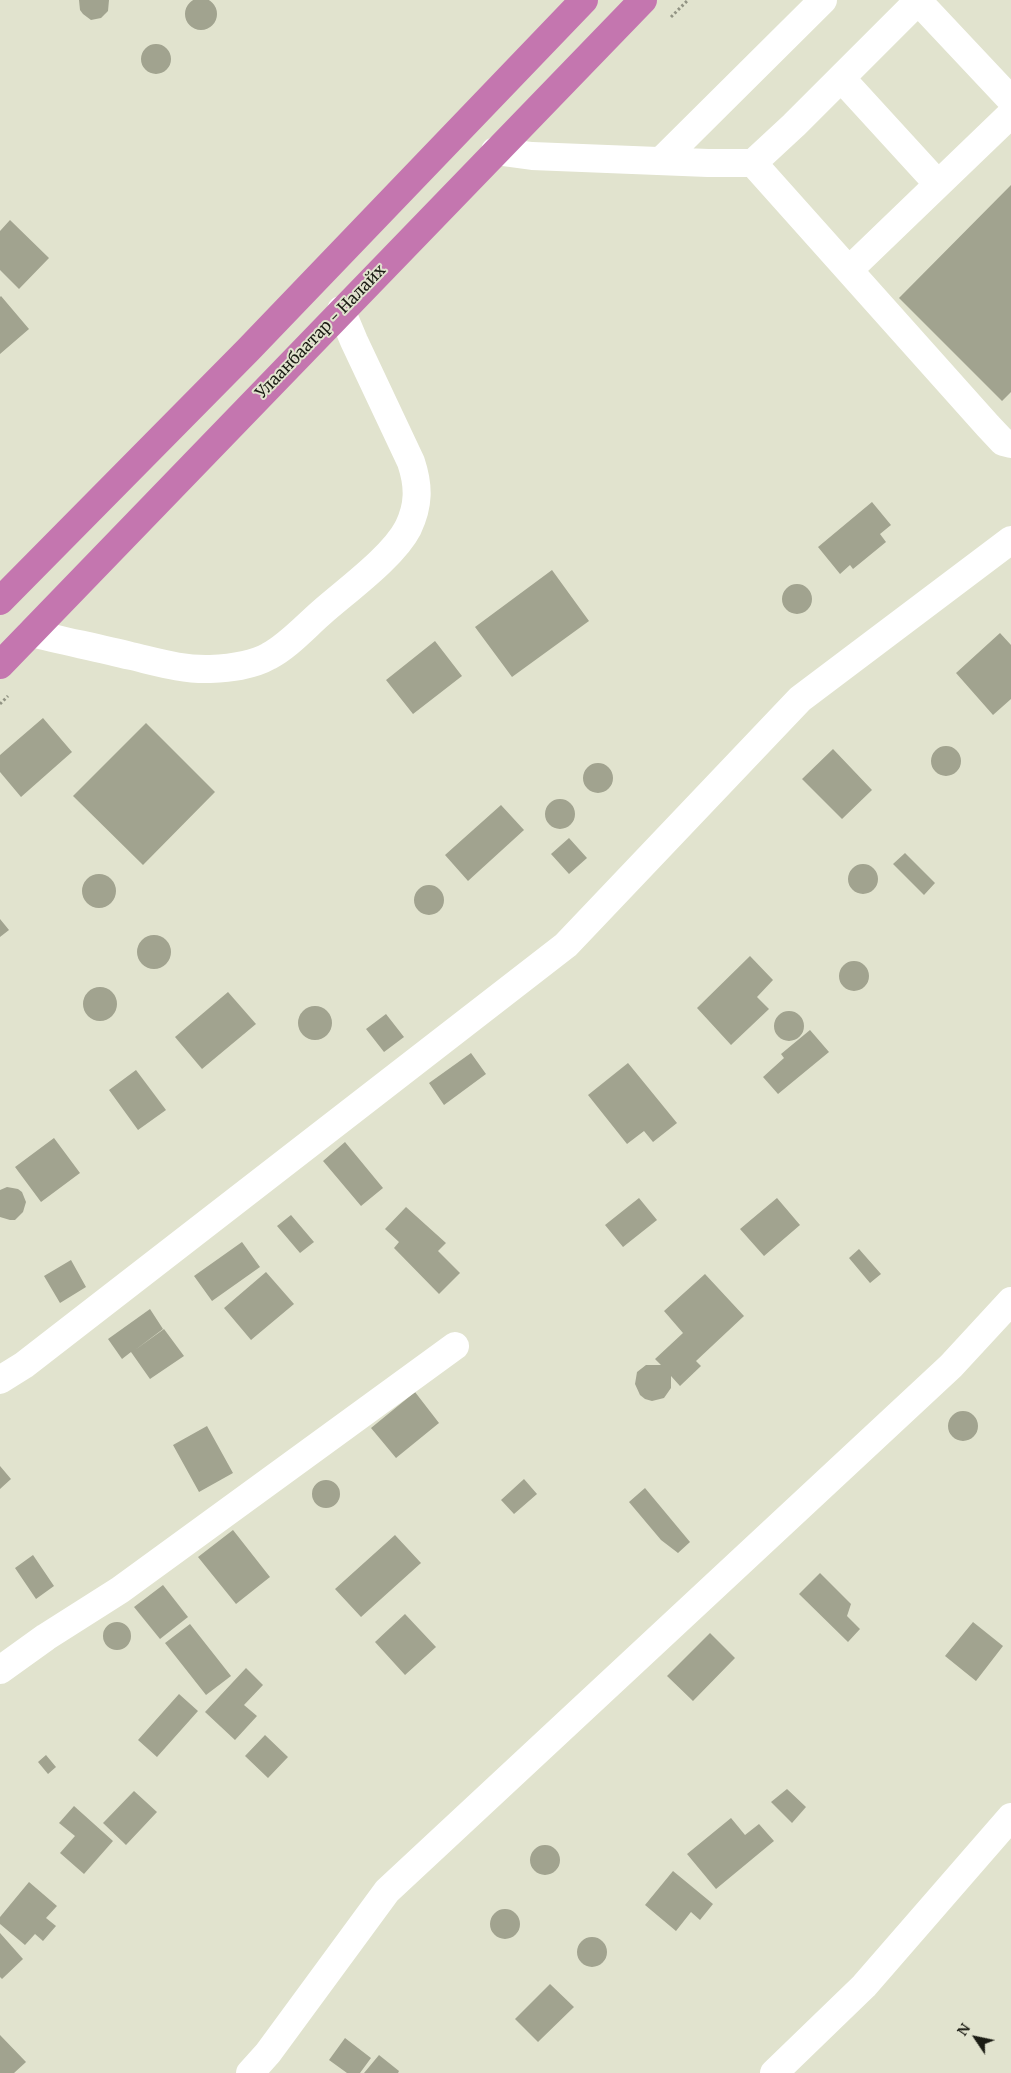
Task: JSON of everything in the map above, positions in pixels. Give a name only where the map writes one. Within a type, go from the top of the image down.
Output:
[{"type":"highway","points":[[0,601],[254,343],[584,0]]},
{"type":"highway","name":"Улаанбаатар - Налайх","points":[[0,665],[341,310],[643,0]]},
{"type":"street","points":[[662,160],[823,0]]},
{"type":"street","points":[[496,151],[532,156],[753,163],[794,125],[918,1],[1011,100]]},
{"type":"street","points":[[841,78],[938,184]]},
{"type":"street","points":[[849,270],[1011,114]]},
{"type":"street","points":[[753,163],[988,426],[1003,442],[1011,444]]},
{"type":"street","points":[[31,633],[193,668],[224,668],[252,663],[278,650],[394,549],[408,527],[418,499],[415,474],[341,310]]},
{"type":"street","points":[[0,1380],[24,1365],[566,945],[800,699],[1011,540]]},
{"type":"street","points":[[250,2073],[268,2053],[387,1891],[944,1372],[1011,1301]]},
{"type":"street","points":[[0,1670],[46,1637],[120,1590],[455,1346]]},
{"type":"street","points":[[774,2073],[864,1986],[1011,1817]]},
{"type":"building","points":[[201,-2],[207,-1],[212,3],[216,8],[216,20],[212,25],[207,29],[201,30],[195,29],[190,25],[186,20],[185,14],[186,8],[190,3],[195,-1]]},
{"type":"building","points":[[79,0],[109,0],[108,11],[101,18],[91,20],[80,10]]},
{"type":"building","points":[[156,44],[167,48],[171,59],[167,70],[156,74],[145,70],[141,59],[145,48]]},
{"type":"building","points":[[1011,185],[1011,392],[1002,401],[899,298]]},
{"type":"building","points":[[10,220],[49,258],[19,289],[0,270],[0,231]]},
{"type":"building","points":[[0,297],[29,329],[0,354]]},
{"type":"building","points":[[872,502],[891,525],[880,534],[886,542],[853,569],[850,565],[840,574],[818,547]]},
{"type":"building","points":[[552,570],[589,621],[512,677],[475,627]]},
{"type":"building","points":[[797,584],[808,588],[812,599],[808,610],[797,614],[786,610],[782,599],[786,588]]},
{"type":"building","points":[[1000,633],[1011,645],[1011,699],[993,715],[956,673]]},
{"type":"building","points":[[435,641],[462,676],[413,714],[386,680]]},
{"type":"building","points":[[43,718],[72,752],[21,797],[0,772],[0,755]]},
{"type":"building","points":[[146,723],[215,792],[143,865],[73,796]]},
{"type":"building","points":[[946,746],[957,750],[961,761],[957,772],[946,776],[935,772],[931,761],[935,750]]},
{"type":"building","points":[[833,749],[872,790],[842,819],[802,779]]},
{"type":"building","points":[[598,763],[609,767],[613,778],[609,789],[598,793],[587,789],[583,778],[587,767]]},
{"type":"building","points":[[560,799],[571,803],[575,814],[571,825],[560,829],[549,825],[545,814],[549,803]]},
{"type":"building","points":[[501,805],[524,830],[468,881],[445,855]]},
{"type":"building","points":[[569,838],[587,858],[569,874],[551,854]]},
{"type":"building","points":[[905,853],[935,883],[924,895],[893,864]]},
{"type":"building","points":[[863,864],[874,868],[878,879],[874,890],[863,894],[852,890],[848,879],[852,868]]},
{"type":"building","points":[[99,874],[111,879],[116,891],[111,903],[99,908],[87,903],[82,891],[87,879]]},
{"type":"building","points":[[429,885],[440,889],[444,900],[440,911],[429,915],[418,911],[414,900],[418,889]]},
{"type":"building","points":[[0,919],[9,930],[0,937]]},
{"type":"building","points":[[154,935],[166,940],[171,952],[166,964],[154,969],[142,964],[137,952],[142,940]]},
{"type":"building","points":[[750,956],[773,980],[757,997],[769,1009],[731,1045],[697,1008]]},
{"type":"building","points":[[854,961],[865,965],[869,976],[865,987],[854,991],[843,987],[839,976],[843,965]]},
{"type":"building","points":[[100,987],[112,992],[117,1004],[112,1016],[100,1021],[88,1016],[83,1004],[88,992]]},
{"type":"building","points":[[228,992],[256,1024],[202,1069],[175,1037]]},
{"type":"building","points":[[315,1006],[327,1011],[332,1023],[327,1035],[315,1040],[303,1035],[298,1023],[303,1011]]},
{"type":"building","points":[[789,1011],[800,1015],[804,1026],[800,1037],[789,1041],[778,1037],[774,1026],[778,1015]]},
{"type":"building","points":[[386,1014],[404,1037],[384,1052],[366,1029]]},
{"type":"building","points":[[810,1030],[829,1052],[778,1094],[763,1077],[784,1058],[781,1054]]},
{"type":"building","points":[[471,1053],[486,1074],[444,1105],[429,1083]]},
{"type":"building","points":[[628,1063],[677,1123],[653,1142],[644,1131],[627,1144],[588,1095]]},
{"type":"building","points":[[136,1070],[166,1110],[138,1130],[109,1090]]},
{"type":"building","points":[[54,1138],[80,1173],[41,1202],[15,1167]]},
{"type":"building","points":[[345,1142],[383,1188],[361,1206],[323,1161]]},
{"type":"building","points":[[7,1187],[18,1189],[22,1192],[26,1202],[23,1212],[15,1220],[0,1217],[0,1190]]},
{"type":"building","points":[[639,1198],[657,1220],[623,1247],[605,1225]]},
{"type":"building","points":[[777,1198],[800,1225],[764,1256],[740,1229]]},
{"type":"building","points":[[406,1207],[446,1243],[438,1251],[460,1273],[439,1294],[394,1248],[399,1242],[385,1229]]},
{"type":"building","points":[[291,1215],[314,1242],[300,1253],[277,1226]]},
{"type":"building","points":[[242,1242],[260,1267],[212,1301],[194,1276]]},
{"type":"building","points":[[859,1249],[881,1274],[870,1283],[849,1258]]},
{"type":"building","points":[[71,1260],[86,1287],[60,1303],[44,1276]]},
{"type":"building","points":[[266,1272],[294,1304],[251,1340],[224,1308]]},
{"type":"building","points":[[705,1274],[744,1316],[696,1361],[701,1366],[680,1386],[671,1376],[671,1388],[664,1398],[652,1401],[645,1399],[640,1395],[635,1384],[637,1372],[646,1365],[661,1365],[655,1359],[683,1333],[664,1311]]},
{"type":"building","points":[[150,1309],[163,1329],[135,1350],[164,1329],[184,1356],[150,1379],[131,1352],[122,1359],[108,1339]]},
{"type":"building","points":[[415,1392],[439,1423],[396,1458],[371,1428]]},
{"type":"building","points":[[963,1411],[974,1415],[978,1426],[974,1437],[963,1441],[952,1437],[948,1426],[952,1415]]},
{"type":"building","points":[[207,1426],[233,1473],[199,1492],[173,1445]]},
{"type":"building","points":[[0,1466],[11,1479],[0,1489]]},
{"type":"building","points":[[524,1479],[537,1494],[514,1514],[501,1500]]},
{"type":"building","points":[[326,1480],[336,1484],[340,1494],[336,1504],[326,1508],[316,1504],[312,1494],[316,1484]]},
{"type":"building","points":[[645,1488],[690,1542],[678,1553],[661,1540],[629,1502]]},
{"type":"building","points":[[233,1530],[270,1577],[236,1604],[198,1557]]},
{"type":"building","points":[[395,1535],[421,1563],[361,1617],[335,1589]]},
{"type":"building","points":[[33,1555],[54,1586],[36,1599],[15,1568]]},
{"type":"building","points":[[820,1573],[851,1604],[847,1616],[860,1629],[848,1642],[799,1594]]},
{"type":"building","points":[[163,1585],[188,1617],[160,1639],[134,1607]]},
{"type":"building","points":[[405,1614],[436,1647],[405,1675],[375,1642]]},
{"type":"building","points":[[117,1622],[127,1626],[131,1636],[127,1646],[117,1650],[107,1646],[103,1636],[107,1626]]},
{"type":"building","points":[[973,1622],[1003,1646],[976,1681],[945,1656]]},
{"type":"building","points":[[190,1624],[231,1676],[206,1695],[165,1643]]},
{"type":"building","points":[[710,1633],[735,1658],[693,1701],[667,1676]]},
{"type":"building","points":[[246,1668],[263,1685],[244,1705],[257,1716],[235,1740],[205,1712]]},
{"type":"building","points":[[179,1694],[198,1711],[157,1757],[138,1740]]},
{"type":"building","points":[[265,1735],[288,1757],[268,1778],[245,1756]]},
{"type":"building","points":[[46,1755],[56,1767],[48,1774],[38,1762]]},
{"type":"building","points":[[787,1789],[806,1807],[792,1823],[771,1802]]},
{"type":"building","points":[[134,1791],[157,1812],[126,1845],[103,1823]]},
{"type":"building","points":[[74,1806],[113,1841],[84,1874],[60,1853],[75,1836],[59,1823]]},
{"type":"building","points":[[731,1818],[745,1835],[759,1824],[774,1841],[716,1889],[687,1854]]},
{"type":"building","points":[[545,1845],[556,1849],[560,1860],[556,1871],[545,1875],[534,1871],[530,1860],[534,1849]]},
{"type":"building","points":[[673,1871],[713,1904],[700,1920],[691,1912],[676,1931],[645,1905]]},
{"type":"building","points":[[29,1882],[57,1906],[46,1918],[56,1926],[43,1941],[35,1934],[25,1945],[0,1924],[0,1917]]},
{"type":"building","points":[[505,1909],[516,1913],[520,1924],[516,1935],[505,1939],[494,1935],[490,1924],[494,1913]]},
{"type":"building","points":[[0,1933],[23,1959],[2,1979],[0,1977]]},
{"type":"building","points":[[592,1937],[603,1941],[607,1952],[603,1963],[592,1967],[581,1963],[577,1952],[581,1941]]},
{"type":"building","points":[[550,1984],[574,2007],[538,2042],[515,2019]]},
{"type":"building","points":[[0,2035],[26,2062],[14,2073],[0,2073]]},
{"type":"building","points":[[345,2038],[371,2058],[360,2073],[347,2073],[329,2060]]},
{"type":"building","points":[[379,2055],[399,2071],[398,2073],[364,2073]]}]
